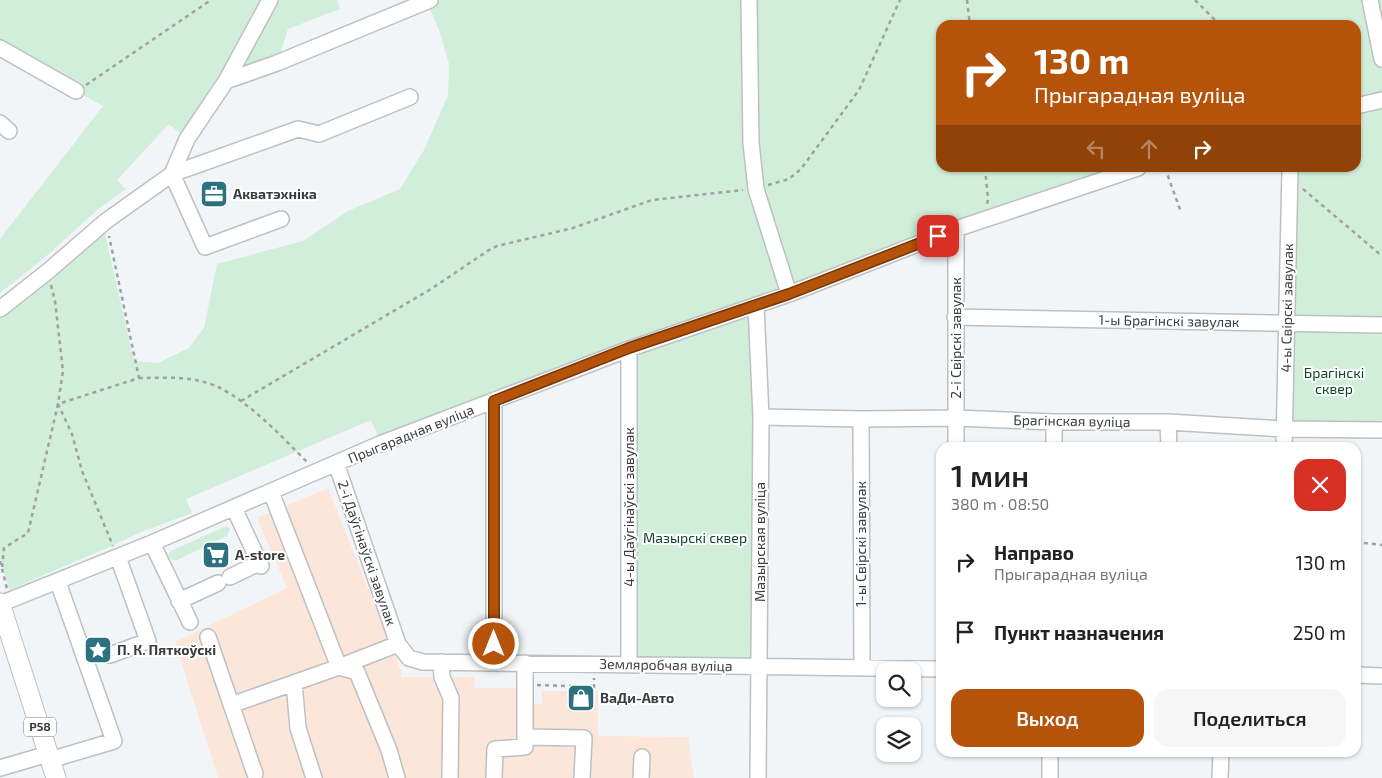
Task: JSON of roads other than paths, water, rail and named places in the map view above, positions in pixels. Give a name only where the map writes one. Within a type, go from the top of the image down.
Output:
[{"type":"main road","name":"Р58","points":[[0,603],[52,764]]},
{"type":"street","points":[[270,0],[226,81],[187,139],[172,174],[206,247],[282,218]]},
{"type":"street","points":[[226,81],[277,63],[430,0]]},
{"type":"street","points":[[749,0],[751,143],[756,189],[789,294]]},
{"type":"street","points":[[1370,0],[1382,59]]},
{"type":"street","points":[[0,48],[76,91]]},
{"type":"street","points":[[0,309],[47,272],[106,221],[172,174],[298,129],[319,134],[410,97]]},
{"type":"street","points":[[1361,105],[1382,100]]},
{"type":"street","name":"Прыгарадная вуліца","points":[[0,603],[58,582],[152,543],[380,444],[629,348],[789,294],[956,229],[1126,172]]},
{"type":"street","name":"4-ы Свірскі завулак","points":[[1284,442],[1290,173]]},
{"type":"street","name":"2-і Свірскі завулак","points":[[956,229],[956,442]]},
{"type":"street","name":"Мазырская вуліца","points":[[756,305],[761,417],[758,778]]},
{"type":"street","name":"1-ы Брагінскі завулак","points":[[956,317],[1382,325]]},
{"type":"street","name":"4-ы Даўгінаўскі завулак","points":[[629,348],[629,665]]},
{"type":"street","points":[[494,401],[494,663]]},
{"type":"street","name":"Брагінская вуліца","points":[[761,417],[860,420],[956,418],[1054,422],[1168,422],[1284,429],[1382,430]]},
{"type":"street","name":"1-ы Свірскі завулак","points":[[860,420],[862,668]]},
{"type":"street","points":[[1054,422],[1054,442]]},
{"type":"street","points":[[1168,422],[1169,442]]},
{"type":"street","name":"2-і Даўгінаўскі завулак","points":[[336,463],[398,644]]},
{"type":"street","points":[[271,492],[339,667]]},
{"type":"street","points":[[179,601],[260,564],[234,508]]},
{"type":"street","points":[[152,543],[190,622]]},
{"type":"street","points":[[110,655],[148,641],[118,557]]},
{"type":"street","points":[[0,768],[52,764],[114,741],[58,582]]},
{"type":"street","points":[[208,637],[255,774]]},
{"type":"street","points":[[231,705],[398,644]]},
{"type":"street","name":"Земляробчая вуліца","points":[[398,644],[409,658],[423,662],[936,670]]},
{"type":"street","points":[[441,662],[442,677],[451,698],[450,778]]},
{"type":"street","points":[[494,778],[495,749],[526,747],[525,664]]},
{"type":"street","points":[[339,667],[357,672],[389,750],[397,778]]},
{"type":"street","points":[[1361,675],[1382,676]]},
{"type":"street","points":[[294,683],[298,728],[314,778]]},
{"type":"street","points":[[526,737],[584,738],[582,778]]},
{"type":"street","points":[[641,778],[642,757]]},
{"type":"street","points":[[1050,757],[1050,778]]},
{"type":"street","points":[[1220,778],[1221,757]]},
{"type":"place","name":"Акватэхніка","points":[[214,194]]},
{"type":"place","name":"А-store","points":[[216,555]]},
{"type":"place","name":"П. К. Пяткоўскі","points":[[98,650]]},
{"type":"place","name":"ВаДи-Авто","points":[[581,698]]},
{"type":"park label","name":"Брагінскі сквер","points":[[1334,382]]},
{"type":"park label","name":"Мазырскі сквер","points":[[695,538]]}]
